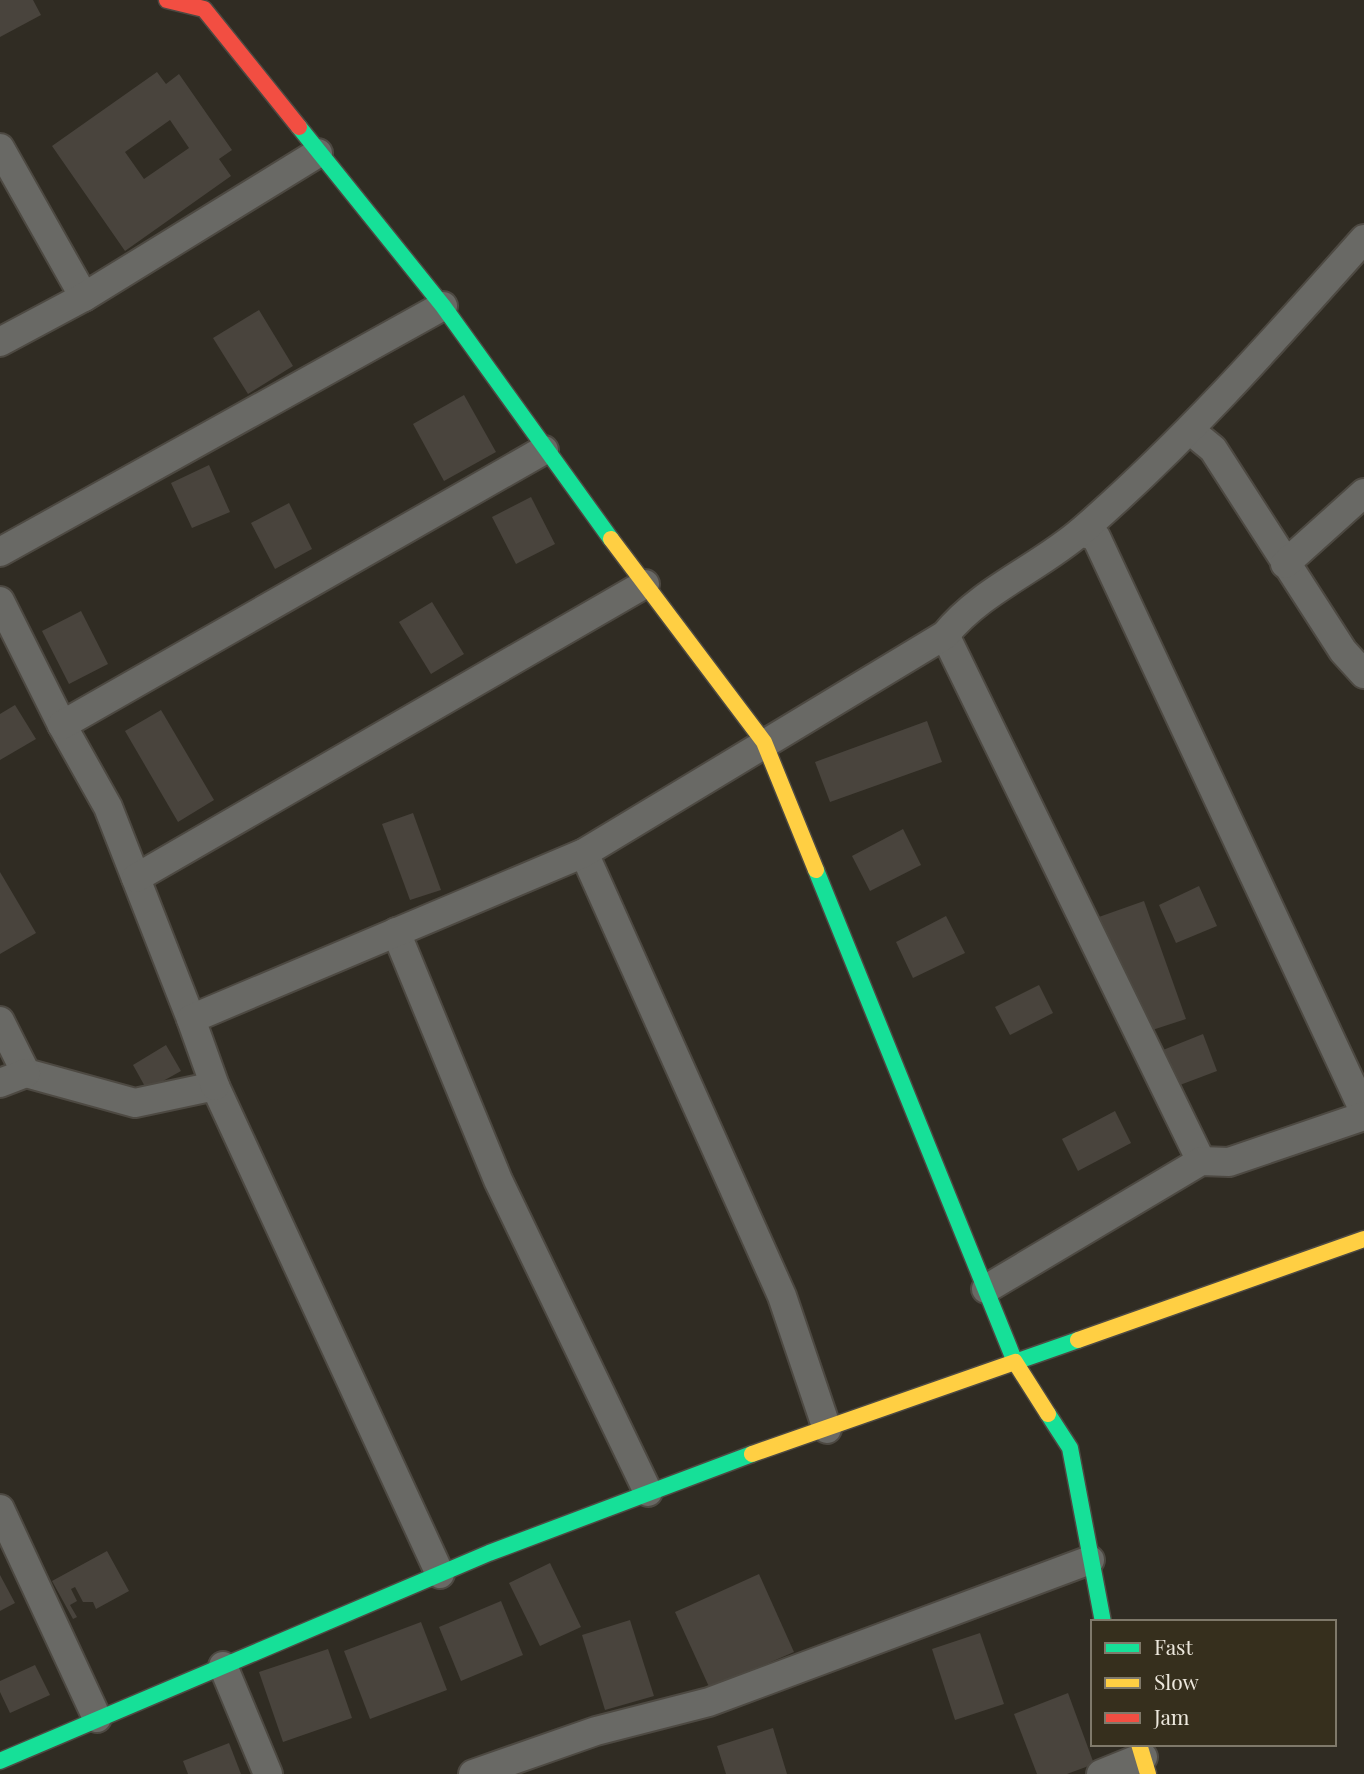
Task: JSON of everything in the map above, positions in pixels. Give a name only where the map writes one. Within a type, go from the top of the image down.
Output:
[{"type":"street","points":[[167,0],[204,9],[443,306],[544,450],[764,742],[1015,1362],[1070,1448],[1103,1620]]},
{"type":"street","points":[[0,148],[84,297]]},
{"type":"street","points":[[0,342],[84,297],[318,153]]},
{"type":"street","points":[[191,1019],[584,853],[945,635],[963,612],[1081,532],[1191,431],[1364,239]]},
{"type":"street","points":[[0,552],[443,306]]},
{"type":"street","points":[[1191,431],[1213,449],[1343,652],[1364,674]]},
{"type":"street","points":[[62,725],[544,450]]},
{"type":"street","points":[[1285,564],[1364,493]]},
{"type":"street","points":[[986,1289],[1201,1161],[1229,1162],[1364,1113],[1096,537],[1081,532]]},
{"type":"street","points":[[136,878],[645,584]]},
{"type":"street","points":[[0,601],[62,725],[108,807],[215,1086],[440,1574]]},
{"type":"street","points":[[945,635],[1201,1161]]},
{"type":"street","points":[[584,853],[782,1296],[827,1429]]},
{"type":"street","points":[[396,932],[498,1180],[648,1492]]},
{"type":"street","points":[[0,1021],[13,1078],[135,1103],[215,1086]]},
{"type":"street","points":[[0,1761],[440,1574],[648,1492],[1364,1239]]},
{"type":"street","points":[[0,1509],[97,1718]]},
{"type":"street","points":[[474,1774],[596,1731],[709,1703],[1090,1560]]},
{"type":"street","points":[[223,1666],[268,1774]]},
{"type":"street","points":[[1101,1774],[1144,1758]]},
{"type":"building","points":[[0,0],[33,0],[41,15],[0,37]]},
{"type":"building","points":[[157,72],[166,84],[179,74],[232,150],[219,159],[231,176],[125,251],[52,146]],"holes":[[[170,120],[189,148],[144,179],[125,152]]]},
{"type":"building","points":[[259,310],[293,366],[248,394],[213,338]]},
{"type":"building","points":[[464,395],[496,452],[444,481],[413,424]]},
{"type":"building","points":[[209,465],[230,512],[192,528],[171,483]]},
{"type":"building","points":[[531,497],[555,544],[516,564],[492,517]]},
{"type":"building","points":[[289,503],[312,549],[275,569],[251,523]]},
{"type":"building","points":[[432,602],[464,654],[431,674],[399,622]]},
{"type":"building","points":[[81,611],[108,664],[69,684],[42,631]]},
{"type":"building","points":[[15,705],[36,739],[0,760],[0,714]]},
{"type":"building","points":[[161,710],[214,800],[178,822],[125,731]]},
{"type":"building","points":[[927,721],[942,762],[830,802],[815,762]]},
{"type":"building","points":[[413,813],[441,890],[410,900],[382,824]]},
{"type":"building","points":[[903,829],[921,865],[870,891],[852,856]]},
{"type":"building","points":[[0,872],[36,933],[0,954]]},
{"type":"building","points":[[1199,886],[1217,926],[1176,943],[1159,905]]},
{"type":"building","points":[[1144,901],[1186,1019],[1137,1035],[1096,918]]},
{"type":"building","points":[[946,916],[965,953],[913,978],[896,942]]},
{"type":"building","points":[[1039,985],[1053,1013],[1010,1035],[995,1007]]},
{"type":"building","points":[[1203,1034],[1217,1071],[1172,1088],[1158,1052]]},
{"type":"building","points":[[166,1045],[181,1071],[147,1090],[133,1065]]},
{"type":"building","points":[[1115,1111],[1131,1143],[1078,1171],[1062,1139]]},
{"type":"building","points":[[107,1551],[129,1591],[96,1609],[93,1602],[83,1602],[75,1587],[71,1589],[77,1601],[70,1605],[77,1617],[73,1619],[52,1581]]},
{"type":"building","points":[[550,1563],[581,1627],[540,1646],[509,1583]]},
{"type":"building","points":[[759,1574],[794,1652],[710,1689],[675,1612]]},
{"type":"building","points":[[0,1575],[15,1603],[0,1611]]},
{"type":"building","points":[[501,1601],[523,1655],[461,1681],[439,1627]]},
{"type":"building","points":[[630,1620],[654,1696],[605,1710],[582,1635]]},
{"type":"building","points":[[421,1622],[447,1690],[370,1719],[344,1651]]},
{"type":"building","points":[[980,1633],[1004,1704],[955,1720],[932,1649]]},
{"type":"building","points":[[328,1649],[352,1718],[283,1742],[259,1672]]},
{"type":"building","points":[[35,1665],[50,1695],[10,1713],[0,1692],[0,1681]]},
{"type":"building","points":[[1068,1693],[1094,1764],[1067,1774],[1037,1774],[1014,1714]]},
{"type":"building","points":[[773,1728],[787,1774],[726,1774],[717,1746]]},
{"type":"building","points":[[229,1743],[241,1774],[188,1774],[183,1761]]},
{"type":"traffic: fast","points":[[299,127],[443,306],[611,539]]},
{"type":"traffic: fast","points":[[816,870],[1015,1362],[1078,1340]]},
{"type":"traffic: fast","points":[[1048,1414],[1070,1448],[1103,1620]]},
{"type":"traffic: fast","points":[[0,1761],[489,1553],[752,1454]]},
{"type":"traffic: slow","points":[[611,539],[764,742],[816,870]]},
{"type":"traffic: slow","points":[[1078,1340],[1364,1239]]},
{"type":"traffic: slow","points":[[752,1454],[1015,1362],[1048,1414]]},
{"type":"traffic: slow","points":[[1140,1746],[1148,1774]]},
{"type":"traffic: jam","points":[[167,0],[204,9],[299,127]]}]
